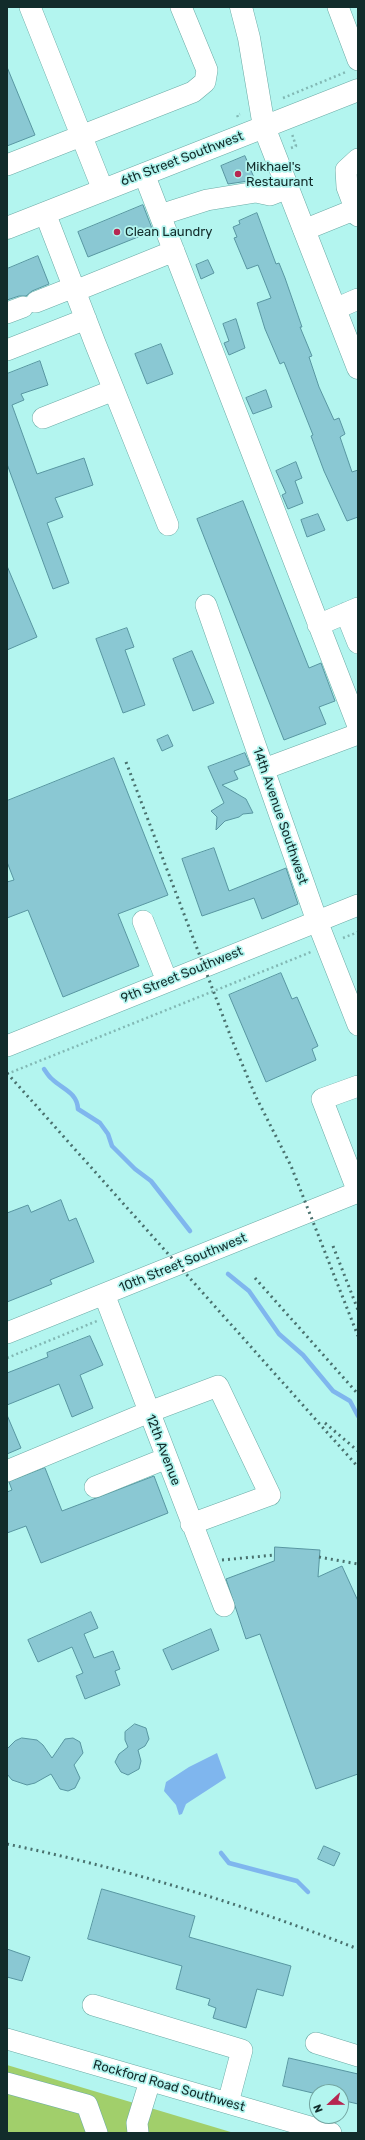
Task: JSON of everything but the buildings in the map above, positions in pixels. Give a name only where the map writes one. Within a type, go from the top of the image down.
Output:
[{"type":"main road","points":[[247,9],[264,127],[358,368]]},
{"type":"main road","name":"6th Street Southwest","points":[[7,228],[264,127],[356,80]]},
{"type":"street","points":[[30,7],[103,190]]},
{"type":"street","points":[[7,165],[193,92],[204,82],[207,70],[181,7]]},
{"type":"street","points":[[338,7],[356,80]]},
{"type":"street","points":[[304,230],[357,212],[347,187],[346,170],[358,159]]},
{"type":"street","points":[[144,174],[358,726]]},
{"type":"street","points":[[160,215],[207,200],[256,192],[270,195],[288,188]]},
{"type":"street","points":[[45,213],[168,525]]},
{"type":"street","points":[[22,307],[174,251]]},
{"type":"street","points":[[335,309],[358,299]]},
{"type":"street","points":[[7,350],[86,319]]},
{"type":"street","points":[[43,418],[114,390]]},
{"type":"street","name":"14th Avenue Southwest","points":[[206,605],[317,921],[358,1025]]},
{"type":"street","points":[[318,624],[352,610],[358,643]]},
{"type":"street","points":[[331,656],[358,655]]},
{"type":"street","points":[[264,769],[358,734]]},
{"type":"street","name":"9th Street Southwest","points":[[7,1046],[358,905]]},
{"type":"street","points":[[142,921],[167,982]]},
{"type":"street","points":[[358,1086],[322,1099],[358,1192]]},
{"type":"street","name":"10th Street Southwest","points":[[7,1333],[358,1192]]},
{"type":"street","name":"12th Avenue","points":[[104,1294],[191,1524],[224,1606]]},
{"type":"street","points":[[7,1471],[149,1412],[218,1386],[270,1495],[191,1524]]},
{"type":"street","points":[[95,1487],[167,1458]]},
{"type":"street","points":[[93,2005],[242,2050],[228,2103]]},
{"type":"street","name":"Rockford Road Southwest","points":[[7,2038],[331,2133]]},
{"type":"street","points":[[316,2043],[358,2056]]},
{"type":"street","points":[[138,2133],[137,2123],[150,2081]]},
{"type":"street","points":[[7,2083],[87,2105],[97,2133]]},
{"type":"path","points":[[283,98],[356,80]]},
{"type":"path","points":[[238,117],[237,115],[240,114]]},
{"type":"path","points":[[287,149],[296,146],[291,133]]},
{"type":"path","points":[[339,940],[358,932]]},
{"type":"path","points":[[7,1074],[316,950]]},
{"type":"path","points":[[7,1358],[100,1320]]},
{"type":"green space","points":[[7,2065],[234,2133],[7,2133]]},
{"type":"water","points":[[217,1753],[226,1778],[186,1804],[182,1814],[179,1815],[176,1805],[164,1791],[166,1782],[189,1767]]},
{"type":"waterway","points":[[44,1069],[51,1078],[72,1095],[77,1103],[78,1109],[100,1123],[108,1134],[112,1146],[135,1169],[151,1181],[190,1231]]},
{"type":"waterway","points":[[228,1274],[249,1291],[279,1334],[303,1355],[333,1391],[350,1401],[358,1416]]},
{"type":"waterway","points":[[221,1853],[229,1863],[297,1881],[308,1892]]},
{"type":"railway","points":[[126,762],[232,1040],[256,1097],[291,1166],[358,1336]]},
{"type":"railway","points":[[7,1073],[358,1467]]},
{"type":"railway","points":[[333,1246],[358,1310]]},
{"type":"railway","points":[[255,1278],[358,1394]]},
{"type":"railway","points":[[325,1423],[358,1451]]},
{"type":"railway","points":[[222,1560],[275,1555]]},
{"type":"railway","points":[[319,1557],[358,1564]]},
{"type":"railway","points":[[7,1844],[141,1876],[185,1889],[272,1917],[358,1949]]},
{"type":"place","name":"Mikhael's Restaurant","points":[[238,174]]},
{"type":"place","name":"Clean Laundry","points":[[117,232]]}]
